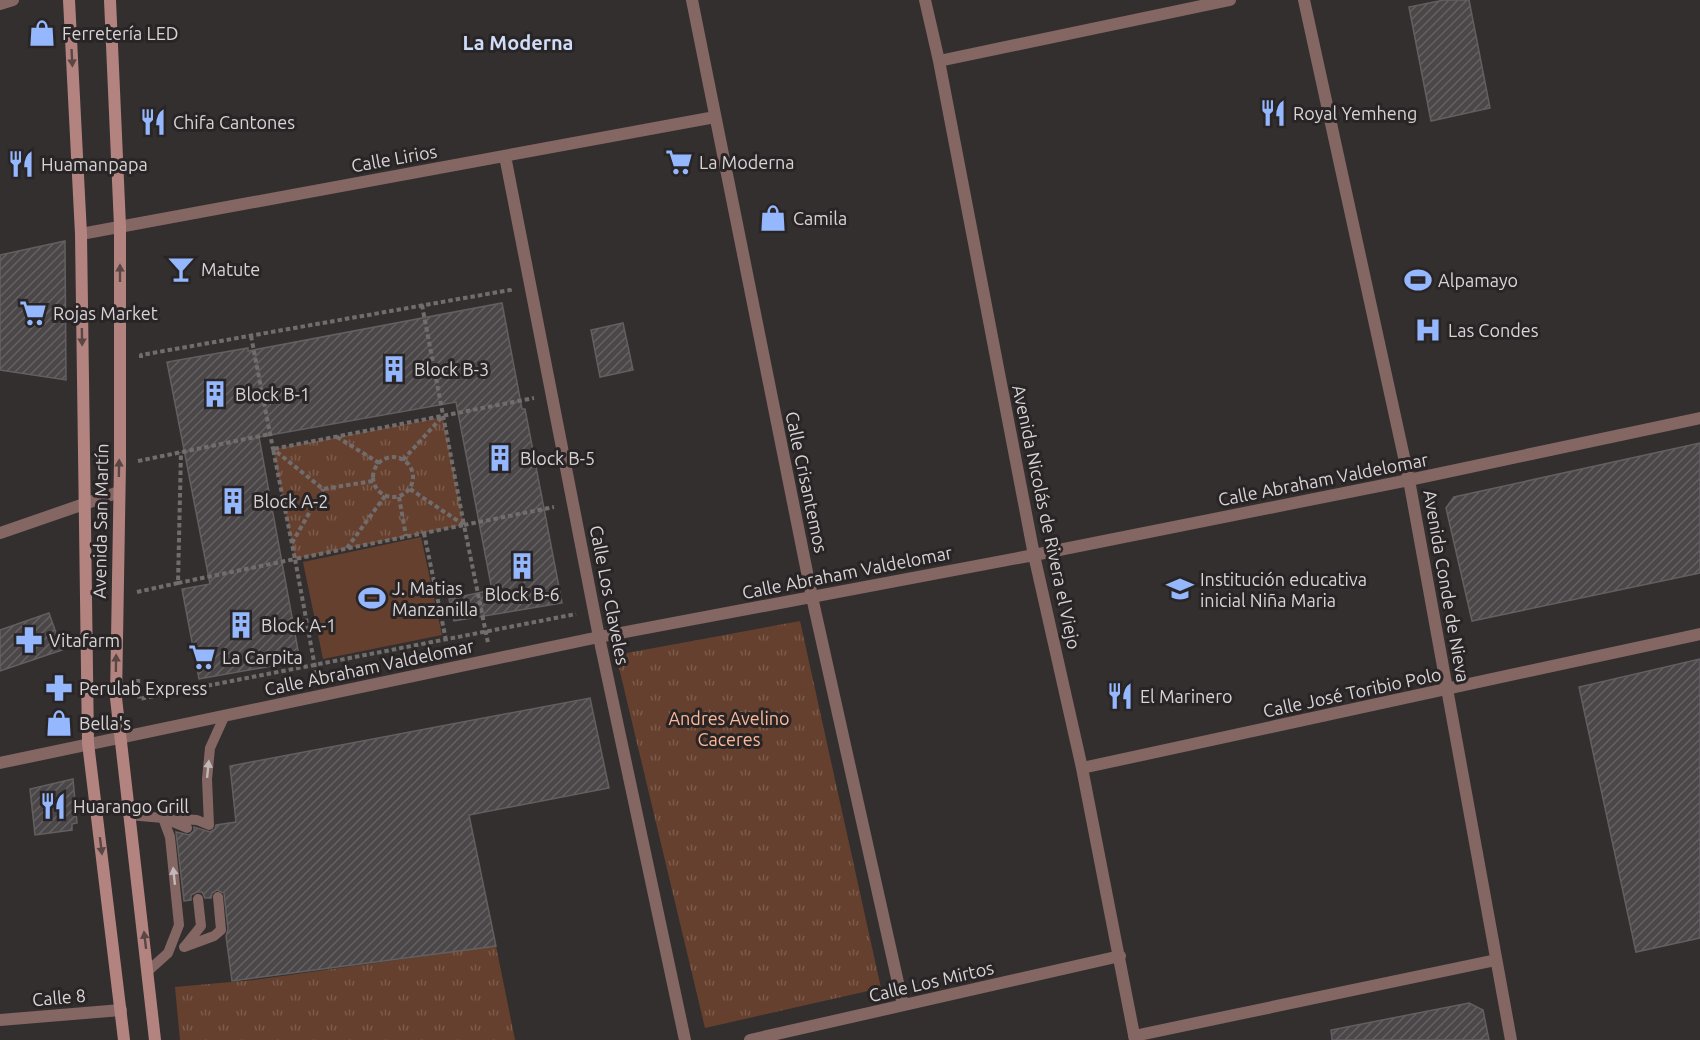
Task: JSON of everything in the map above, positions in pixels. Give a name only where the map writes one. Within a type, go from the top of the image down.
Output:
[{"type":"main road","name":"Avenida San Martín","points":[[69,0],[81,234],[88,743],[124,1040]]},
{"type":"main road","name":"Avenida San Martín","points":[[110,0],[120,226],[120,463],[116,698],[155,1040]]},
{"type":"street","points":[[0,4],[13,0]]},
{"type":"street","name":"Calle Crisantemos","points":[[692,0],[812,597],[903,1005]]},
{"type":"street","name":"Avenida Nicolás de Rivera el Viejo","points":[[925,0],[939,61],[1034,555],[1082,768],[1135,1038]]},
{"type":"street","points":[[939,61],[1230,0]]},
{"type":"street","name":"Avenida Conde de Nieva","points":[[1304,0],[1409,480],[1511,1040]]},
{"type":"street","name":"Calle Lirios","points":[[81,234],[715,117]]},
{"type":"street","name":"Calle Los Claveles","points":[[505,156],[599,637],[686,1040]]},
{"type":"street","name":"Calle Abraham Valdelomar","points":[[0,763],[599,637],[1034,555],[1409,480],[1700,418]]},
{"type":"street","points":[[0,533],[119,492]]},
{"type":"street","name":"Calle José Toribio Polo","points":[[1082,768],[1700,634]]},
{"type":"street","name":"Calle Los Mirtos","points":[[750,1040],[1120,956]]},
{"type":"street","points":[[1135,1038],[1496,960]]},
{"type":"street","name":"Calle 8","points":[[0,1020],[121,1010]]},
{"type":"lane","points":[[129,815],[197,820],[209,825],[207,779],[210,748],[225,715]]},
{"type":"lane","points":[[163,818],[187,828]]},
{"type":"lane","points":[[163,818],[170,837],[179,925],[168,953]]},
{"type":"lane","points":[[148,971],[168,953],[214,936],[221,930],[218,897]]},
{"type":"lane","points":[[184,947],[201,926],[198,899]]},
{"type":"path","points":[[141,367],[141,355],[510,290],[512,300]]},
{"type":"path","points":[[422,305],[492,660]]},
{"type":"path","points":[[251,336],[321,695]]},
{"type":"path","points":[[530,388],[534,409]]},
{"type":"path","points":[[273,449],[552,395]]},
{"type":"path","points":[[403,460],[443,417]]},
{"type":"path","points":[[120,463],[270,434]]},
{"type":"path","points":[[337,437],[379,463]]},
{"type":"path","points":[[140,449],[140,460]]},
{"type":"path","points":[[273,449],[323,489],[373,481]]},
{"type":"path","points":[[178,583],[180,452]]},
{"type":"path","points":[[390,457],[403,460],[408,464],[413,476],[410,489],[399,497],[385,496],[375,487],[373,481],[375,468],[390,457]]},
{"type":"path","points":[[292,544],[323,489]]},
{"type":"path","points":[[410,489],[464,525]]},
{"type":"path","points":[[347,548],[385,496]]},
{"type":"path","points":[[552,496],[556,518]]},
{"type":"path","points":[[399,497],[406,536]]},
{"type":"path","points":[[134,593],[406,536],[573,504]]},
{"type":"path","points":[[424,533],[446,640]]},
{"type":"path","points":[[138,675],[139,699],[576,615],[574,604]]},
{"type":"green space","name":"J. Matias Manzanilla","points":[[443,417],[464,525],[295,559],[273,449]]},
{"type":"green space","name":"J. Matias Manzanilla","points":[[421,537],[442,635],[323,659],[303,562]]},
{"type":"green space","name":"Andres Avelino Caceres","points":[[800,621],[881,988],[705,1028],[616,655]]},
{"type":"green space","points":[[496,946],[515,1040],[180,1040],[175,987],[254,980]]},
{"type":"building","points":[[1444,0],[1469,0],[1490,108],[1431,121],[1409,7]]},
{"type":"building","name":"Rojas Market","points":[[65,241],[66,380],[0,370],[0,255]]},
{"type":"building","points":[[502,303],[562,603],[454,621],[449,599],[492,590],[456,402],[259,437],[300,661],[199,679],[182,589],[210,584],[167,362],[248,348],[248,351]]},
{"type":"building","points":[[623,323],[633,370],[600,377],[591,330]]},
{"type":"building","points":[[1700,443],[1700,573],[1472,621],[1446,508],[1454,497]]},
{"type":"building","name":"Vitafarm","points":[[49,613],[62,650],[0,671],[0,630]]},
{"type":"building","points":[[1700,659],[1700,938],[1636,952],[1579,687]]},
{"type":"building","points":[[590,698],[609,788],[469,815],[496,946],[232,981],[226,936],[228,929],[224,893],[217,890],[212,893],[211,898],[205,898],[202,892],[197,892],[191,895],[191,900],[184,901],[176,832],[189,835],[194,831],[194,827],[210,832],[215,829],[216,825],[236,822],[230,766]]},
{"type":"building","name":"Huarango Grill","points":[[73,779],[77,823],[72,824],[72,830],[35,835],[30,789]]},
{"type":"building","points":[[1469,1003],[1483,1010],[1489,1040],[1332,1040],[1331,1030]]},
{"type":"place","name":"Ferretería LED","points":[[42,33]]},
{"type":"place","name":"Royal Yemheng","points":[[1273,113]]},
{"type":"place","name":"Chifa Cantones","points":[[153,122]]},
{"type":"place","name":"La Moderna","points":[[679,162]]},
{"type":"place","name":"Huamanpapa","points":[[21,164]]},
{"type":"place","name":"Camila","points":[[773,218]]},
{"type":"place","name":"Matute","points":[[181,269]]},
{"type":"place","name":"Alpamayo","points":[[1418,280]]},
{"type":"place","name":"Rojas Market","points":[[33,313]]},
{"type":"place","name":"Las Condes","points":[[1428,330]]},
{"type":"place","name":"Block B-3","points":[[394,369]]},
{"type":"place","name":"Block B-1","points":[[215,394]]},
{"type":"place","name":"Block B-5","points":[[500,458]]},
{"type":"place","name":"Block A-2","points":[[233,501]]},
{"type":"place","name":"Block B-6","points":[[522,566]]},
{"type":"place","name":"Institución educativa inicial Niña Maria","points":[[1180,589]]},
{"type":"place","name":"J. Matias Manzanilla","points":[[372,598]]},
{"type":"place","name":"Block A-1","points":[[241,625]]},
{"type":"place","name":"Vitafarm","points":[[29,640]]},
{"type":"place","name":"La Carpita","points":[[202,657]]},
{"type":"place","name":"Perulab Express","points":[[59,688]]},
{"type":"place","name":"El Marinero","points":[[1120,696]]},
{"type":"place","name":"Bella's","points":[[59,723]]},
{"type":"place","name":"Huarango Grill","points":[[53,806]]},
{"type":"district","name":"La Moderna","points":[[518,42]]}]
